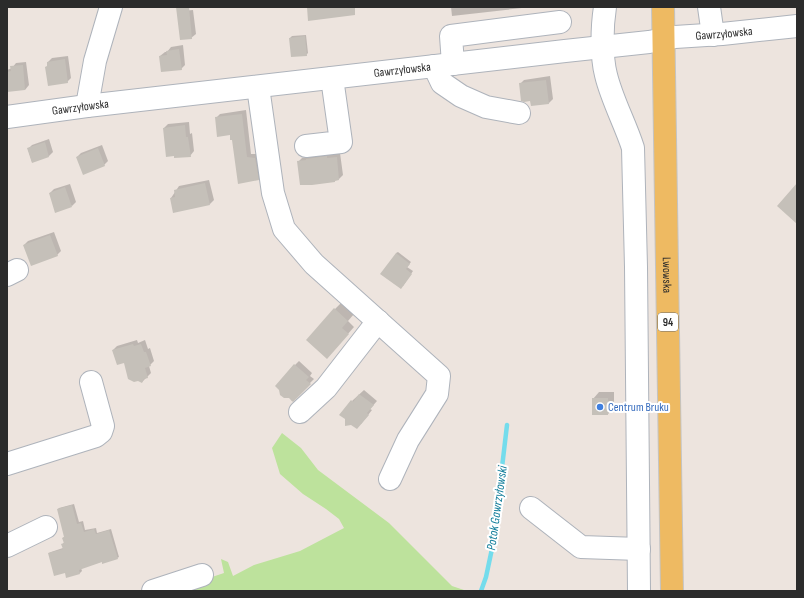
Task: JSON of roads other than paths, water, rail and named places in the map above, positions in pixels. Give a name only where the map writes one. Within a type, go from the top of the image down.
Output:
[{"type":"main road","name":"Lwowska","points":[[663,7],[672,591]]},
{"type":"street","points":[[87,106],[95,61],[111,7]]},
{"type":"street","points":[[605,7],[604,46],[606,74],[610,90],[633,148],[636,267],[639,591]]},
{"type":"street","points":[[709,7],[713,35]]},
{"type":"street","points":[[519,113],[486,107],[461,96],[442,83],[450,36],[561,12],[565,51]]},
{"type":"street","name":"Gawrzyłowska","points":[[7,117],[87,106],[604,46],[650,42],[664,39],[797,26]]},
{"type":"street","points":[[306,146],[341,142],[332,78]]},
{"type":"street","points":[[258,87],[273,193],[284,229],[314,264],[439,376],[437,394],[408,440],[390,479]]},
{"type":"street","points":[[300,412],[326,388],[378,321]]},
{"type":"street","points":[[7,464],[96,436],[103,426],[91,382]]},
{"type":"street","points":[[531,508],[581,547],[639,549]]},
{"type":"street","points":[[7,546],[46,527]]},
{"type":"street","points":[[153,591],[202,575]]},
{"type":"waterway","name":"Potok Gawrzyłowski","points":[[481,591],[486,577],[493,544],[507,425]]},
{"type":"place","name":"Centrum Bruku","points":[[600,407]]}]
